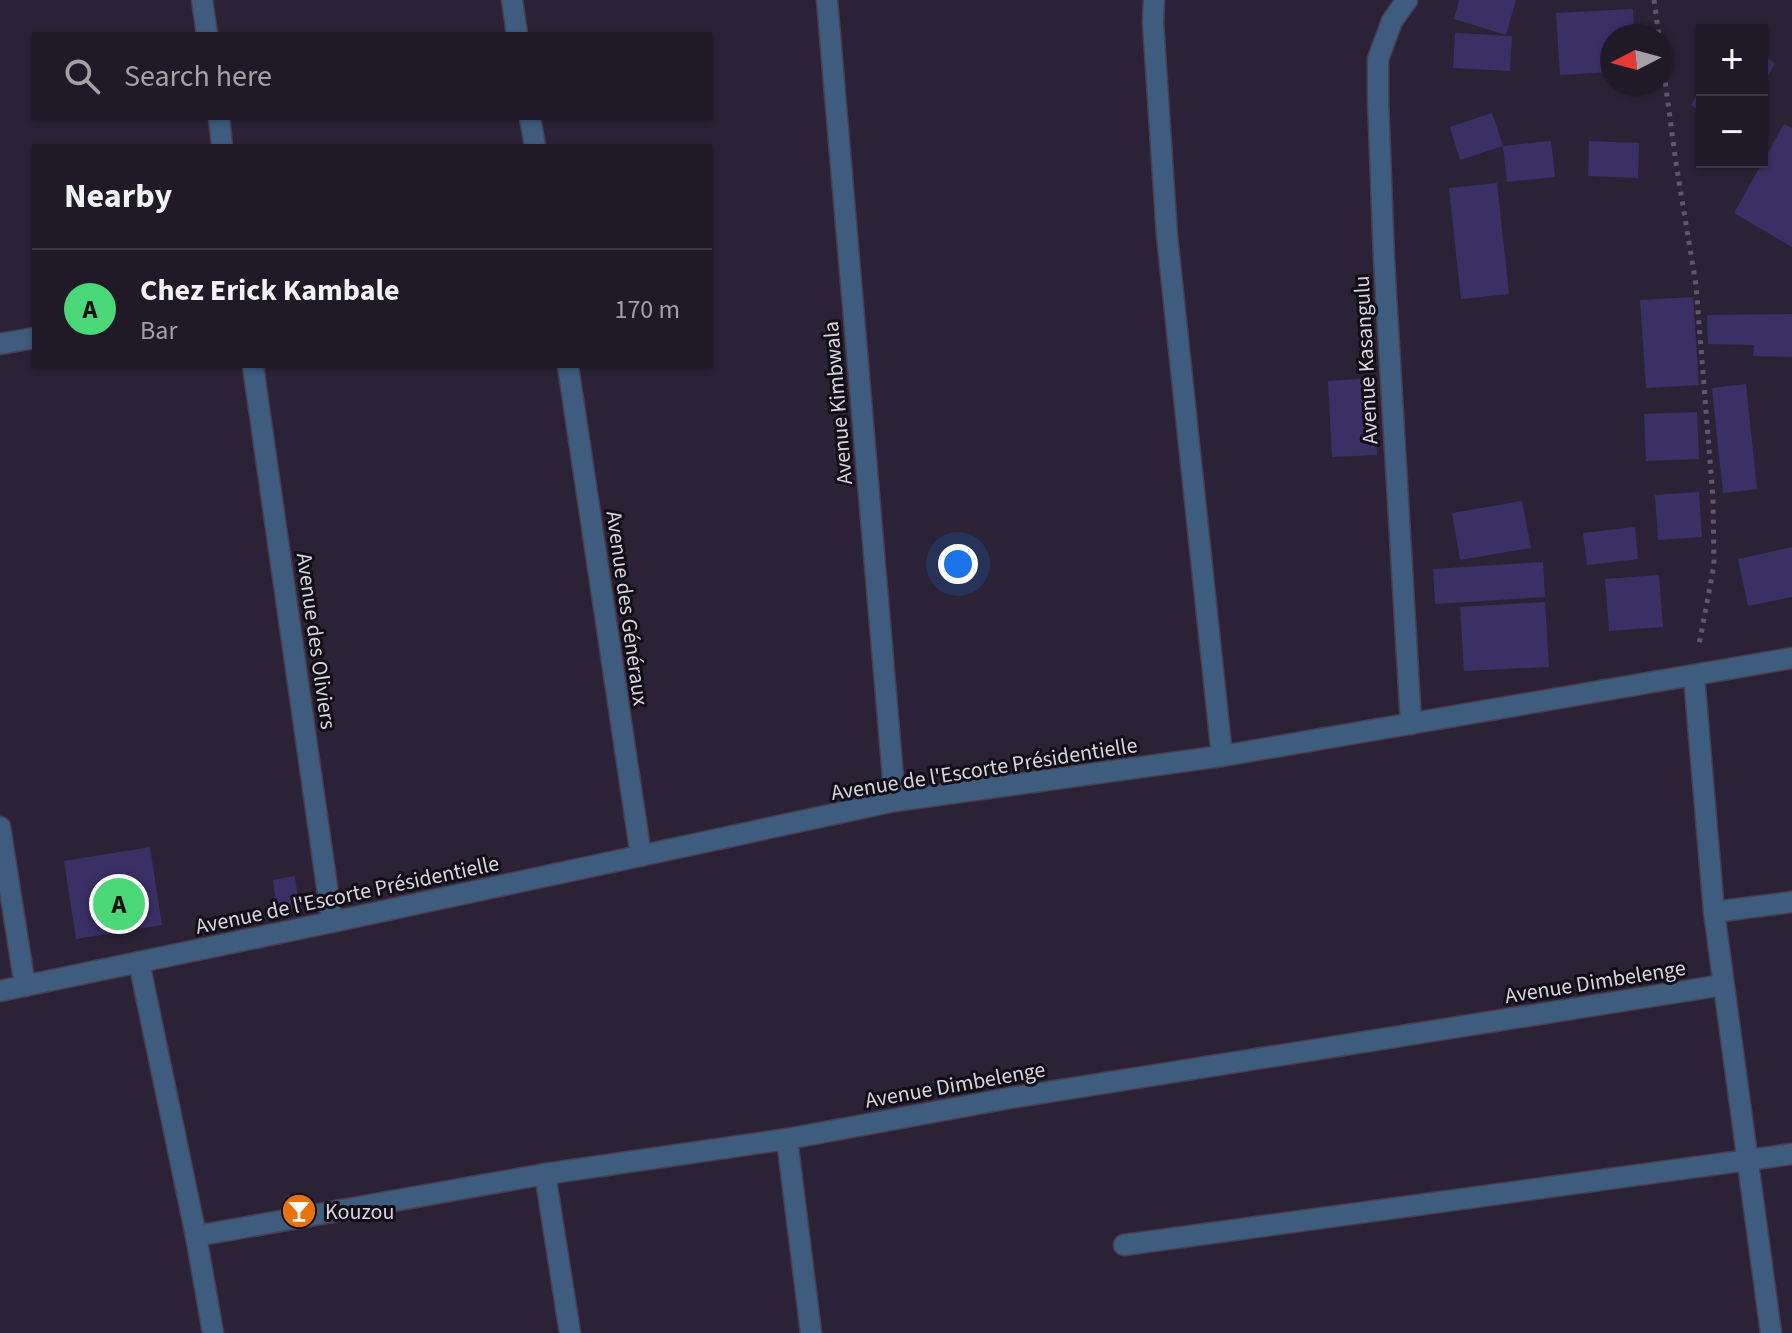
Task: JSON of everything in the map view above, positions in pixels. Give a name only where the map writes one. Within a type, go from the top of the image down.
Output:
[{"type":"street","points":[[202,0],[207,32]]},
{"type":"street","points":[[512,0],[517,32]]},
{"type":"street","name":"Avenue Kimbwala","points":[[827,0],[895,801]]},
{"type":"street","points":[[1154,0],[1167,236],[1222,756]]},
{"type":"street","name":"Avenue Kasangulu","points":[[1407,0],[1392,21],[1378,59],[1378,99],[1394,458],[1411,724]]},
{"type":"street","points":[[219,120],[222,144]]},
{"type":"street","points":[[530,120],[535,144]]},
{"type":"street","points":[[0,344],[32,338]]},
{"type":"street","name":"Avenue des Oliviers","points":[[253,368],[332,922]]},
{"type":"street","name":"Avenue des Généraux","points":[[568,368],[641,856]]},
{"type":"street","name":"Avenue de l'Escorte Présidentielle","points":[[0,991],[895,801],[1222,756],[1792,658]]},
{"type":"street","points":[[1694,676],[1714,912],[1771,1333]]},
{"type":"street","points":[[0,827],[25,986]]},
{"type":"street","points":[[1714,912],[1792,902]]},
{"type":"street","points":[[139,962],[213,1333]]},
{"type":"street","name":"Avenue Dimbelenge","points":[[196,1236],[545,1174],[787,1139],[1025,1095],[1723,985]]},
{"type":"street","points":[[787,1139],[811,1333]]},
{"type":"street","points":[[1124,1245],[1792,1154]]},
{"type":"street","points":[[545,1174],[570,1333]]},
{"type":"path","points":[[1654,0],[1657,24]]},
{"type":"path","points":[[1667,96],[1696,285],[1713,499],[1714,565],[1694,676]]},
{"type":"building","points":[[1459,0],[1516,0],[1506,35],[1454,19]]},
{"type":"building","points":[[1633,9],[1634,24],[1600,24],[1600,73],[1560,75],[1556,13]]},
{"type":"building","points":[[1455,33],[1512,36],[1510,71],[1453,68]]},
{"type":"building","points":[[1768,59],[1775,63],[1768,76]]},
{"type":"building","points":[[1492,113],[1503,146],[1460,160],[1450,127]]},
{"type":"building","points":[[1784,124],[1792,128],[1792,247],[1734,213],[1759,168],[1768,168],[1768,152]]},
{"type":"building","points":[[1551,141],[1555,177],[1507,182],[1503,146]]},
{"type":"building","points":[[1589,141],[1639,143],[1638,178],[1588,176]]},
{"type":"building","points":[[1497,183],[1509,294],[1461,299],[1449,188]]},
{"type":"building","points":[[1693,297],[1699,385],[1646,388],[1640,300]]},
{"type":"building","points":[[1792,314],[1792,357],[1753,356],[1754,345],[1708,344],[1707,315]]},
{"type":"building","points":[[1372,378],[1377,455],[1332,457],[1328,381]]},
{"type":"building","points":[[1746,384],[1757,489],[1723,493],[1712,388]]},
{"type":"building","points":[[1697,412],[1699,459],[1646,461],[1644,414]]},
{"type":"building","points":[[1699,492],[1702,537],[1658,540],[1655,495]]},
{"type":"building","points":[[1522,501],[1531,548],[1460,560],[1452,513]]},
{"type":"building","points":[[1635,527],[1638,559],[1587,565],[1583,533]]},
{"type":"building","points":[[1792,547],[1792,597],[1748,606],[1738,559]]},
{"type":"building","points":[[1543,562],[1545,597],[1435,604],[1433,569]]},
{"type":"building","points":[[1659,575],[1663,627],[1609,631],[1605,579]]},
{"type":"building","points":[[1545,602],[1549,667],[1464,671],[1460,607]]},
{"type":"building","points":[[150,847],[162,925],[76,939],[64,861]]},
{"type":"building","points":[[295,876],[299,907],[277,911],[273,880]]},
{"type":"place","name":"Chez Erick Kambale","points":[[119,904]]},
{"type":"place","name":"Kouzou","points":[[299,1211]]}]
